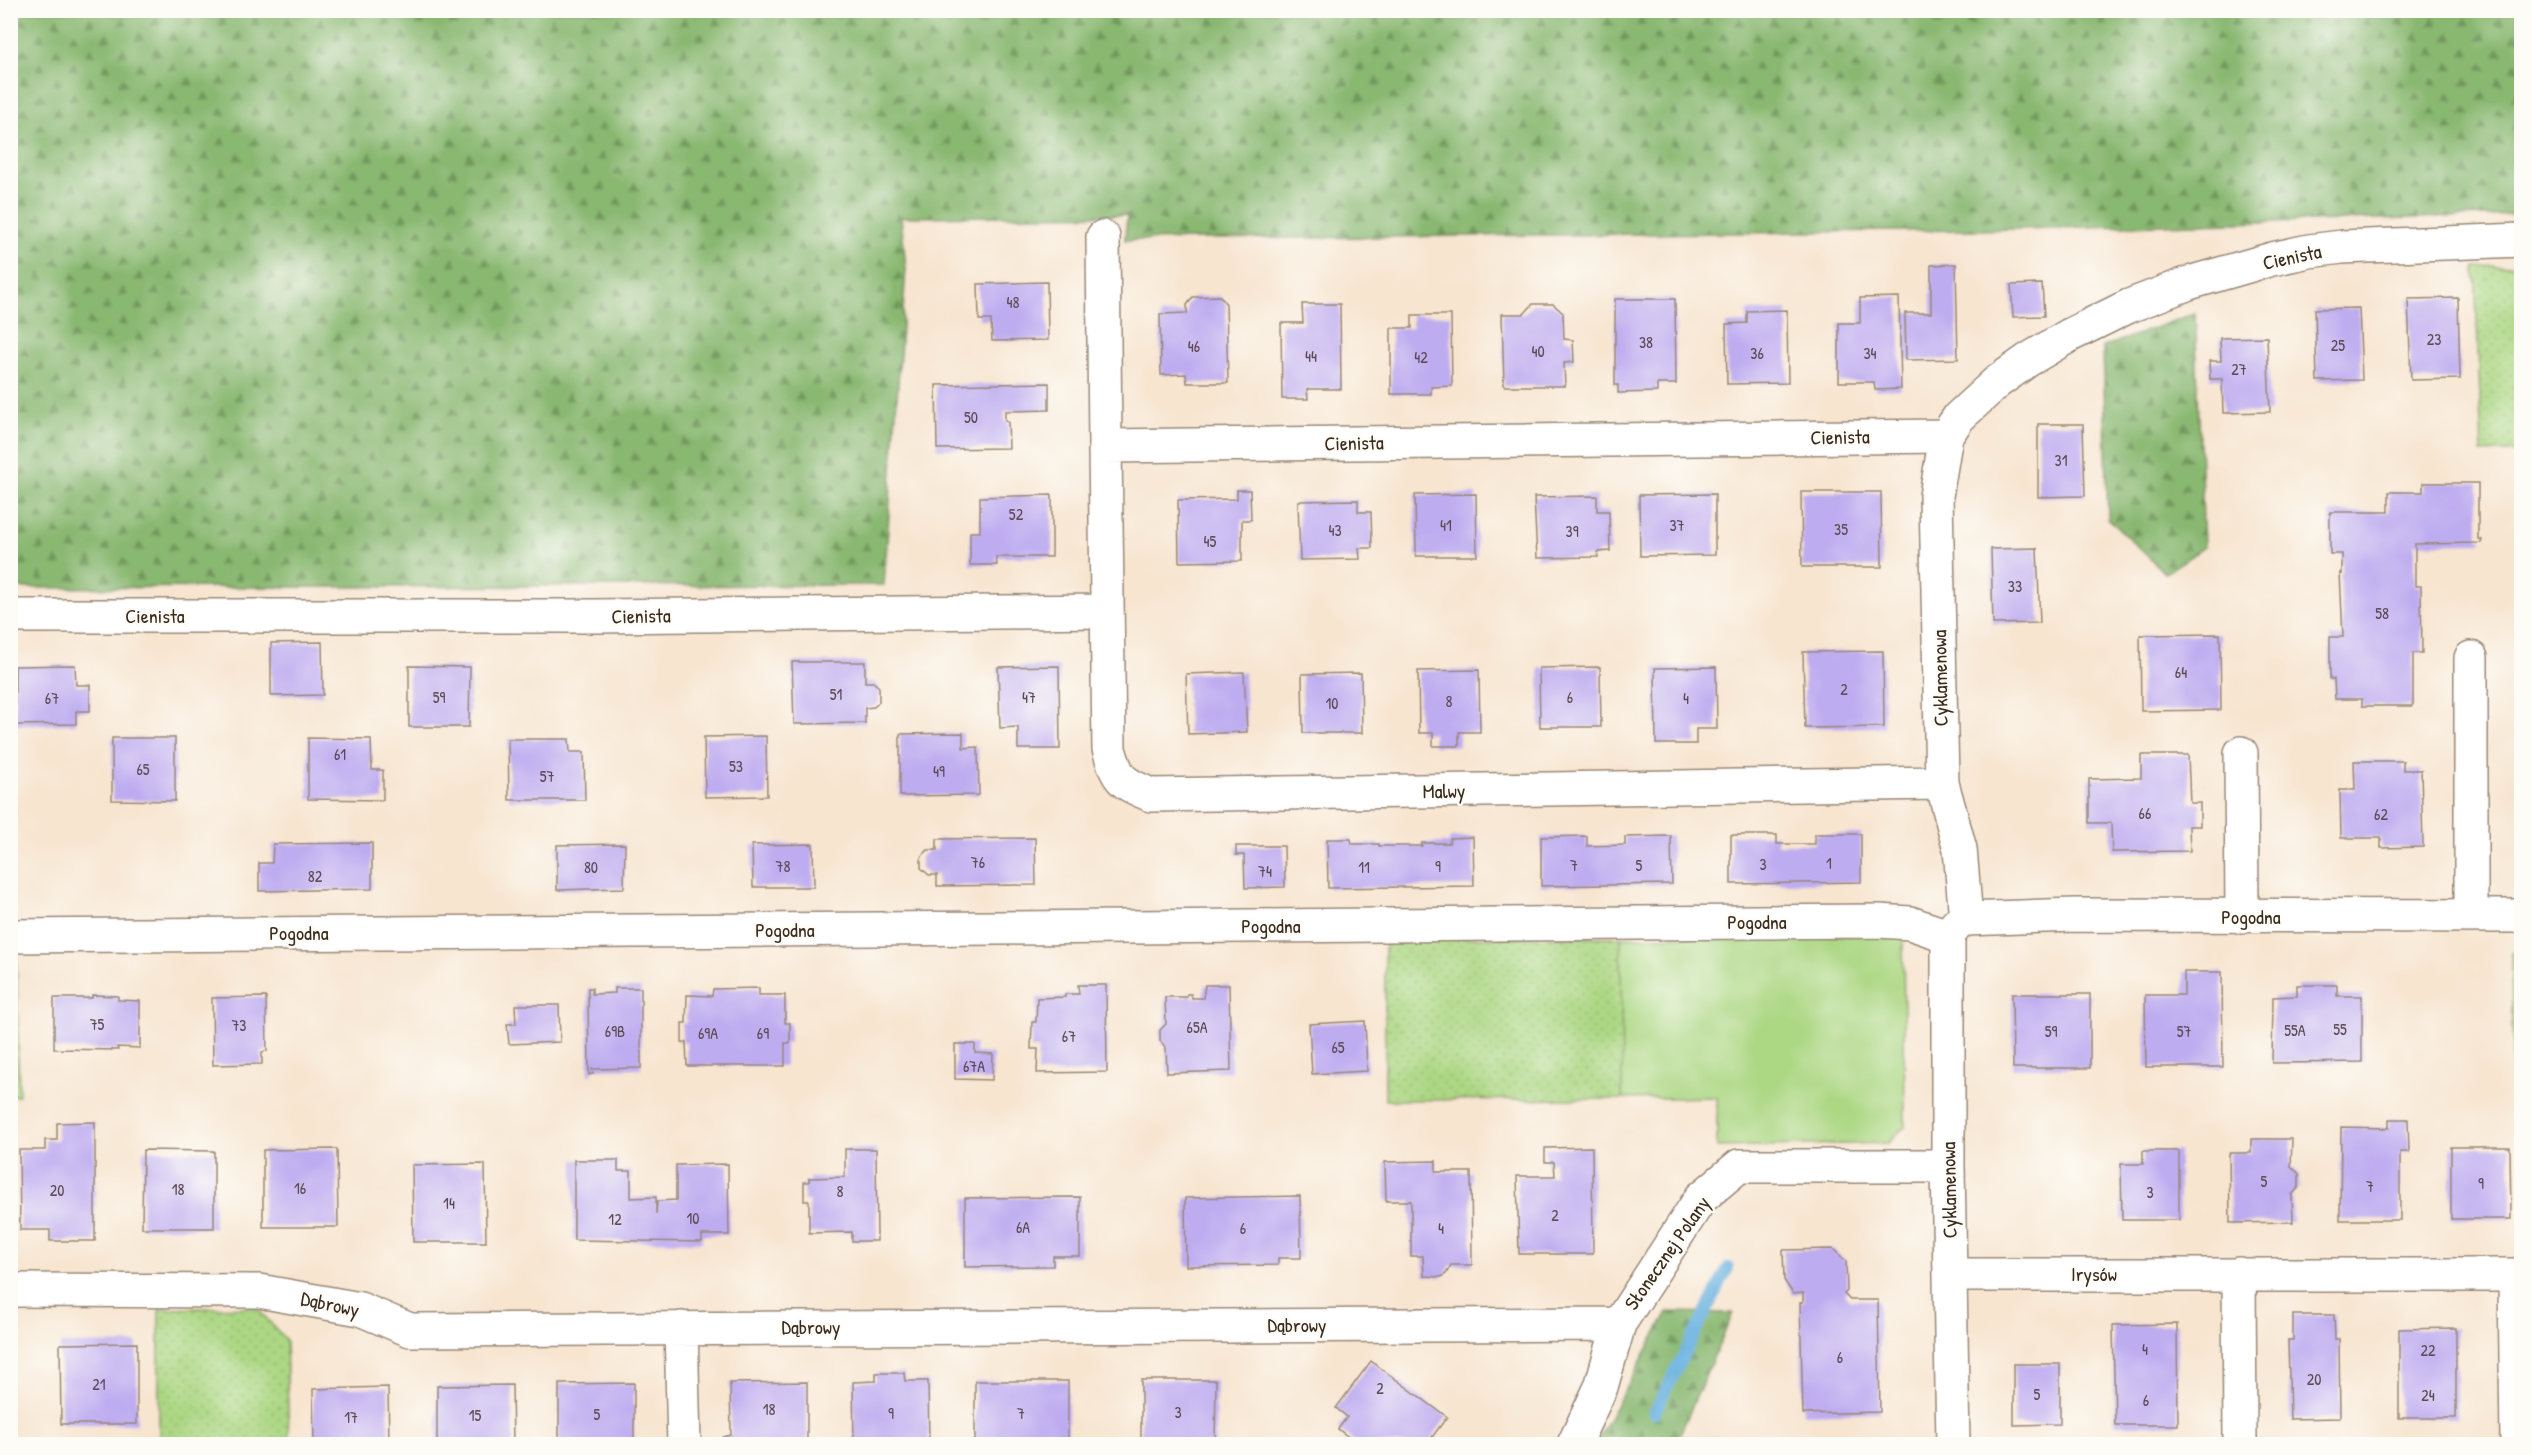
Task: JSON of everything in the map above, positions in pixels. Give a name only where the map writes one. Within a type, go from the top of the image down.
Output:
[{"type":"street","points":[[1103,237],[1107,611]]},
{"type":"street","name":"Cienista","points":[[1105,446],[1946,436],[1972,404],[2028,360],[2070,335],[2129,306],[2189,283],[2272,259],[2309,251],[2343,247],[2522,240]]},
{"type":"street","name":"Cyklamenowa","points":[[1946,436],[1936,496],[1942,783],[1960,849],[1948,1166],[1953,1444]]},
{"type":"street","name":"Cienista","points":[[10,616],[596,616],[1107,611]]},
{"type":"street","name":"Malwy","points":[[1107,611],[1109,749],[1116,774],[1128,785],[1151,795],[1942,783]]},
{"type":"street","points":[[2471,658],[2471,916]]},
{"type":"street","points":[[2241,753],[2242,917]]},
{"type":"street","name":"Pogodna","points":[[10,936],[1878,921],[1957,928],[2075,915],[2522,916]]},
{"type":"street","name":"Słonecznej Polany","points":[[1574,1444],[1601,1387],[1618,1324],[1701,1198],[1739,1166],[1948,1166]]},
{"type":"street","points":[[2239,1274],[2240,1444]]},
{"type":"street","name":"Irysów","points":[[1950,1275],[2518,1275],[2517,1444]]},
{"type":"street","name":"Dąbrowy","points":[[10,1290],[259,1290],[360,1309],[410,1330],[1618,1324]]},
{"type":"street","points":[[681,1328],[684,1444]]},
{"type":"green space","points":[[10,11],[2521,11],[2521,215],[1979,230],[1125,240],[1127,215],[901,217],[906,268],[884,585],[11,588]]},
{"type":"green space","points":[[2521,265],[2521,451],[2482,453],[2475,267]]},
{"type":"green space","points":[[2195,313],[2204,547],[2165,573],[2108,518],[2103,347]]},
{"type":"green space","points":[[1903,935],[1905,1126],[1888,1143],[1717,1147],[1717,1097],[1622,1099],[1621,937]]},
{"type":"green space","points":[[1621,937],[1622,1099],[1385,1100],[1385,938]]},
{"type":"green space","points":[[16,947],[19,1096],[11,1096],[10,948]]},
{"type":"green space","points":[[2521,952],[2521,1090],[2513,1090],[2511,953]]},
{"type":"green space","points":[[256,1307],[286,1340],[289,1444],[159,1444],[159,1309]]},
{"type":"green space","points":[[1668,1312],[1733,1313],[1676,1443],[1718,1438],[1717,1444],[1595,1444]]},
{"type":"building","points":[[1956,264],[1958,359],[1906,360],[1905,313],[1931,313],[1931,265]]},
{"type":"building","points":[[1047,282],[1048,340],[992,341],[991,320],[979,320],[978,284]]},
{"type":"building","points":[[2042,284],[2044,316],[2013,317],[2011,285]]},
{"type":"building","points":[[1220,296],[1226,304],[1228,383],[1187,383],[1186,374],[1161,375],[1160,314],[1187,313],[1187,305],[1193,297]]},
{"type":"building","points":[[1899,297],[1901,389],[1875,390],[1874,382],[1839,382],[1839,323],[1860,323],[1860,298]]},
{"type":"building","points":[[2458,298],[2460,379],[2411,380],[2408,299]]},
{"type":"building","points":[[1615,299],[1675,299],[1676,384],[1657,384],[1657,392],[1618,393],[1618,385],[1615,385]]},
{"type":"building","points":[[1302,304],[1340,304],[1341,389],[1307,389],[1308,399],[1282,399],[1281,323],[1303,323]]},
{"type":"building","points":[[1533,304],[1553,304],[1563,313],[1564,339],[1573,340],[1574,362],[1564,363],[1565,386],[1504,386],[1502,314],[1524,314]]},
{"type":"building","points":[[2359,308],[2362,380],[2317,381],[2315,309]]},
{"type":"building","points":[[1787,310],[1788,383],[1727,384],[1726,324],[1747,323],[1747,311]]},
{"type":"building","points":[[1412,315],[1451,315],[1452,386],[1431,387],[1431,394],[1391,394],[1391,328],[1412,328]]},
{"type":"building","points":[[2267,337],[2270,412],[2223,413],[2222,379],[2210,379],[2209,361],[2221,361],[2220,338]]},
{"type":"building","points":[[1049,383],[1049,410],[1005,411],[1005,421],[1008,422],[1009,448],[937,449],[936,385]]},
{"type":"building","points":[[2038,424],[2083,424],[2085,496],[2038,497]]},
{"type":"building","points":[[2423,483],[2478,483],[2478,539],[2482,540],[2481,543],[2415,544],[2415,586],[2421,586],[2422,653],[2413,653],[2413,706],[2362,706],[2362,699],[2335,699],[2334,679],[2330,679],[2330,637],[2343,637],[2340,573],[2342,574],[2342,554],[2330,554],[2330,512],[2389,512],[2389,492],[2423,492]]},
{"type":"building","points":[[1237,490],[1250,490],[1251,520],[1242,520],[1242,561],[1179,562],[1178,500],[1237,499]]},
{"type":"building","points":[[1801,492],[1881,492],[1882,567],[1802,567]]},
{"type":"building","points":[[1476,494],[1477,556],[1416,556],[1415,495]]},
{"type":"building","points":[[1715,494],[1715,555],[1640,556],[1639,495]]},
{"type":"building","points":[[1052,495],[1052,557],[996,557],[997,565],[970,565],[970,532],[980,532],[980,497]]},
{"type":"building","points":[[1597,496],[1597,511],[1609,511],[1610,551],[1597,552],[1598,557],[1537,558],[1534,497]]},
{"type":"building","points":[[1358,500],[1358,512],[1371,512],[1372,548],[1359,548],[1360,559],[1300,560],[1298,501]]},
{"type":"building","points":[[2037,548],[2040,623],[1993,624],[1991,549]]},
{"type":"building","points":[[2220,634],[2221,710],[2141,711],[2140,635]]},
{"type":"building","points":[[322,642],[323,695],[271,696],[271,643]]},
{"type":"building","points":[[1883,651],[1884,727],[1805,728],[1803,652]]},
{"type":"building","points":[[792,662],[865,662],[865,682],[873,682],[879,687],[879,702],[874,707],[865,708],[865,723],[794,724]]},
{"type":"building","points":[[75,665],[76,685],[90,685],[90,711],[76,711],[76,724],[15,725],[15,666]]},
{"type":"building","points":[[409,666],[470,667],[469,727],[409,727]]},
{"type":"building","points":[[1059,666],[1060,749],[1018,749],[1018,727],[1000,728],[998,667]]},
{"type":"building","points":[[1600,667],[1601,727],[1540,727],[1539,668]]},
{"type":"building","points":[[1716,667],[1717,729],[1696,729],[1696,744],[1656,744],[1655,668]]},
{"type":"building","points":[[1479,670],[1480,732],[1459,732],[1459,746],[1433,746],[1433,733],[1419,733],[1418,671]]},
{"type":"building","points":[[1244,672],[1247,732],[1188,734],[1186,674]]},
{"type":"building","points":[[1361,673],[1362,733],[1303,733],[1302,674]]},
{"type":"building","points":[[963,733],[963,748],[978,747],[979,795],[900,796],[900,734]]},
{"type":"building","points":[[766,736],[767,796],[705,797],[704,737]]},
{"type":"building","points":[[112,738],[175,738],[175,801],[112,800]]},
{"type":"building","points":[[308,738],[371,739],[372,770],[383,770],[383,800],[308,799]]},
{"type":"building","points":[[508,739],[569,739],[570,752],[584,752],[585,800],[509,800]]},
{"type":"building","points":[[2141,755],[2188,755],[2190,803],[2200,803],[2200,826],[2189,826],[2190,851],[2112,852],[2111,823],[2089,823],[2089,779],[2141,778]]},
{"type":"building","points":[[2354,761],[2403,761],[2403,770],[2421,770],[2423,847],[2381,848],[2381,838],[2341,838],[2340,790],[2355,790]]},
{"type":"building","points":[[1815,834],[1861,834],[1861,882],[1731,884],[1731,835],[1777,835],[1777,844],[1815,844]]},
{"type":"building","points":[[1587,836],[1587,846],[1625,845],[1625,837],[1671,836],[1672,884],[1541,886],[1541,837]]},
{"type":"building","points":[[1473,837],[1474,886],[1328,888],[1327,839],[1351,839],[1352,844],[1379,844],[1379,846],[1422,846],[1422,843],[1449,843],[1450,838]]},
{"type":"building","points":[[1035,838],[1036,885],[937,886],[937,875],[929,875],[921,868],[921,857],[928,850],[937,850],[937,839]]},
{"type":"building","points":[[372,843],[372,889],[259,891],[259,863],[272,863],[273,844]]},
{"type":"building","points":[[625,844],[624,888],[557,890],[557,845]]},
{"type":"building","points":[[813,844],[814,887],[753,887],[752,845]]},
{"type":"building","points":[[1236,846],[1284,846],[1285,887],[1245,888],[1244,855],[1236,855]]},
{"type":"building","points":[[2184,972],[2222,972],[2223,1067],[2146,1067],[2145,995],[2184,995]]},
{"type":"building","points":[[1078,985],[1106,985],[1107,1072],[1037,1073],[1038,1049],[1031,1049],[1032,1022],[1036,1022],[1037,998],[1079,994]]},
{"type":"building","points":[[1205,985],[1229,985],[1231,1071],[1167,1073],[1166,1048],[1160,1041],[1160,1030],[1166,1024],[1165,997],[1187,997],[1187,994],[1191,994],[1192,998],[1203,998]]},
{"type":"building","points":[[2297,985],[2337,985],[2337,996],[2362,996],[2362,1062],[2272,1063],[2273,997],[2297,996]]},
{"type":"building","points":[[588,988],[592,988],[592,994],[615,993],[615,988],[641,988],[641,1068],[592,1069],[593,1074],[589,1075]]},
{"type":"building","points":[[759,988],[759,995],[785,995],[785,1023],[790,1023],[790,1043],[785,1043],[785,1066],[687,1066],[686,1042],[682,1043],[682,1023],[686,1023],[687,995],[712,996],[713,989]]},
{"type":"building","points":[[2012,994],[2090,994],[2090,1068],[2013,1068]]},
{"type":"building","points":[[92,995],[118,996],[118,1000],[140,1001],[140,1048],[54,1049],[54,998],[92,998]]},
{"type":"building","points":[[266,997],[267,1051],[262,1052],[262,1064],[213,1065],[212,998]]},
{"type":"building","points":[[515,1005],[559,1005],[560,1042],[509,1044],[507,1024],[516,1024]]},
{"type":"building","points":[[1365,1021],[1367,1071],[1312,1074],[1309,1024]]},
{"type":"building","points":[[955,1044],[975,1044],[975,1053],[993,1054],[992,1080],[955,1079]]},
{"type":"building","points":[[2389,1119],[2408,1119],[2409,1152],[2400,1152],[2400,1220],[2340,1220],[2341,1127],[2389,1128]]},
{"type":"building","points":[[95,1122],[95,1241],[50,1241],[50,1230],[20,1230],[19,1150],[45,1150],[45,1140],[57,1140],[57,1123]]},
{"type":"building","points":[[2251,1139],[2292,1139],[2291,1166],[2299,1174],[2299,1187],[2292,1195],[2293,1222],[2230,1223],[2229,1153],[2251,1153]]},
{"type":"building","points":[[1592,1147],[1593,1254],[1519,1254],[1517,1176],[1555,1176],[1554,1162],[1545,1162],[1545,1148]]},
{"type":"building","points":[[2451,1147],[2510,1147],[2511,1219],[2451,1219]]},
{"type":"building","points":[[337,1149],[338,1227],[263,1227],[263,1150]]},
{"type":"building","points":[[845,1149],[876,1149],[877,1241],[852,1241],[852,1232],[809,1233],[809,1201],[804,1201],[804,1182],[809,1182],[809,1178],[845,1177]]},
{"type":"building","points":[[143,1150],[214,1151],[214,1228],[142,1228]]},
{"type":"building","points":[[2143,1151],[2179,1151],[2179,1220],[2122,1220],[2121,1164],[2143,1164]]},
{"type":"building","points":[[574,1160],[618,1160],[618,1171],[631,1171],[631,1198],[656,1197],[656,1214],[657,1201],[676,1200],[676,1165],[728,1164],[729,1235],[702,1235],[702,1242],[574,1240]]},
{"type":"building","points":[[1436,1161],[1436,1172],[1471,1172],[1472,1265],[1451,1265],[1446,1274],[1441,1277],[1424,1276],[1423,1256],[1411,1256],[1411,1201],[1386,1201],[1385,1162]]},
{"type":"building","points":[[485,1164],[486,1242],[413,1242],[412,1165]]},
{"type":"building","points":[[1300,1196],[1301,1258],[1278,1258],[1278,1265],[1186,1266],[1185,1198]]},
{"type":"building","points":[[1080,1197],[1080,1256],[1053,1256],[1053,1266],[965,1267],[965,1198]]},
{"type":"building","points":[[1833,1249],[1846,1261],[1847,1291],[1844,1294],[1850,1300],[1878,1300],[1880,1412],[1803,1414],[1800,1302],[1803,1302],[1803,1293],[1793,1294],[1784,1280],[1783,1250]]},
{"type":"building","points":[[2293,1315],[2334,1315],[2335,1339],[2339,1339],[2340,1418],[2290,1419],[2288,1340],[2293,1340]]},
{"type":"building","points":[[2177,1324],[2178,1425],[2115,1425],[2113,1325]]},
{"type":"building","points":[[2456,1328],[2456,1418],[2399,1418],[2399,1329]]},
{"type":"building","points":[[137,1343],[137,1424],[61,1424],[60,1344]]},
{"type":"building","points":[[1371,1361],[1447,1417],[1427,1444],[1358,1444],[1338,1429],[1347,1417],[1336,1408]]},
{"type":"building","points":[[2014,1364],[2060,1364],[2060,1424],[2014,1425]]},
{"type":"building","points":[[876,1373],[904,1373],[905,1381],[928,1381],[929,1444],[854,1444],[853,1382],[876,1381]]},
{"type":"building","points":[[1141,1380],[1216,1380],[1215,1444],[1141,1444]]},
{"type":"building","points":[[975,1381],[1068,1381],[1068,1444],[975,1444]]},
{"type":"building","points":[[807,1382],[807,1444],[723,1444],[723,1437],[731,1435],[730,1383]]},
{"type":"building","points":[[634,1383],[634,1444],[559,1444],[559,1384]]},
{"type":"building","points":[[512,1385],[513,1444],[437,1444],[437,1386]]},
{"type":"building","points":[[388,1387],[389,1444],[314,1444],[313,1389]]},
{"type":"waterway","points":[[1654,1413],[1728,1268]]}]
